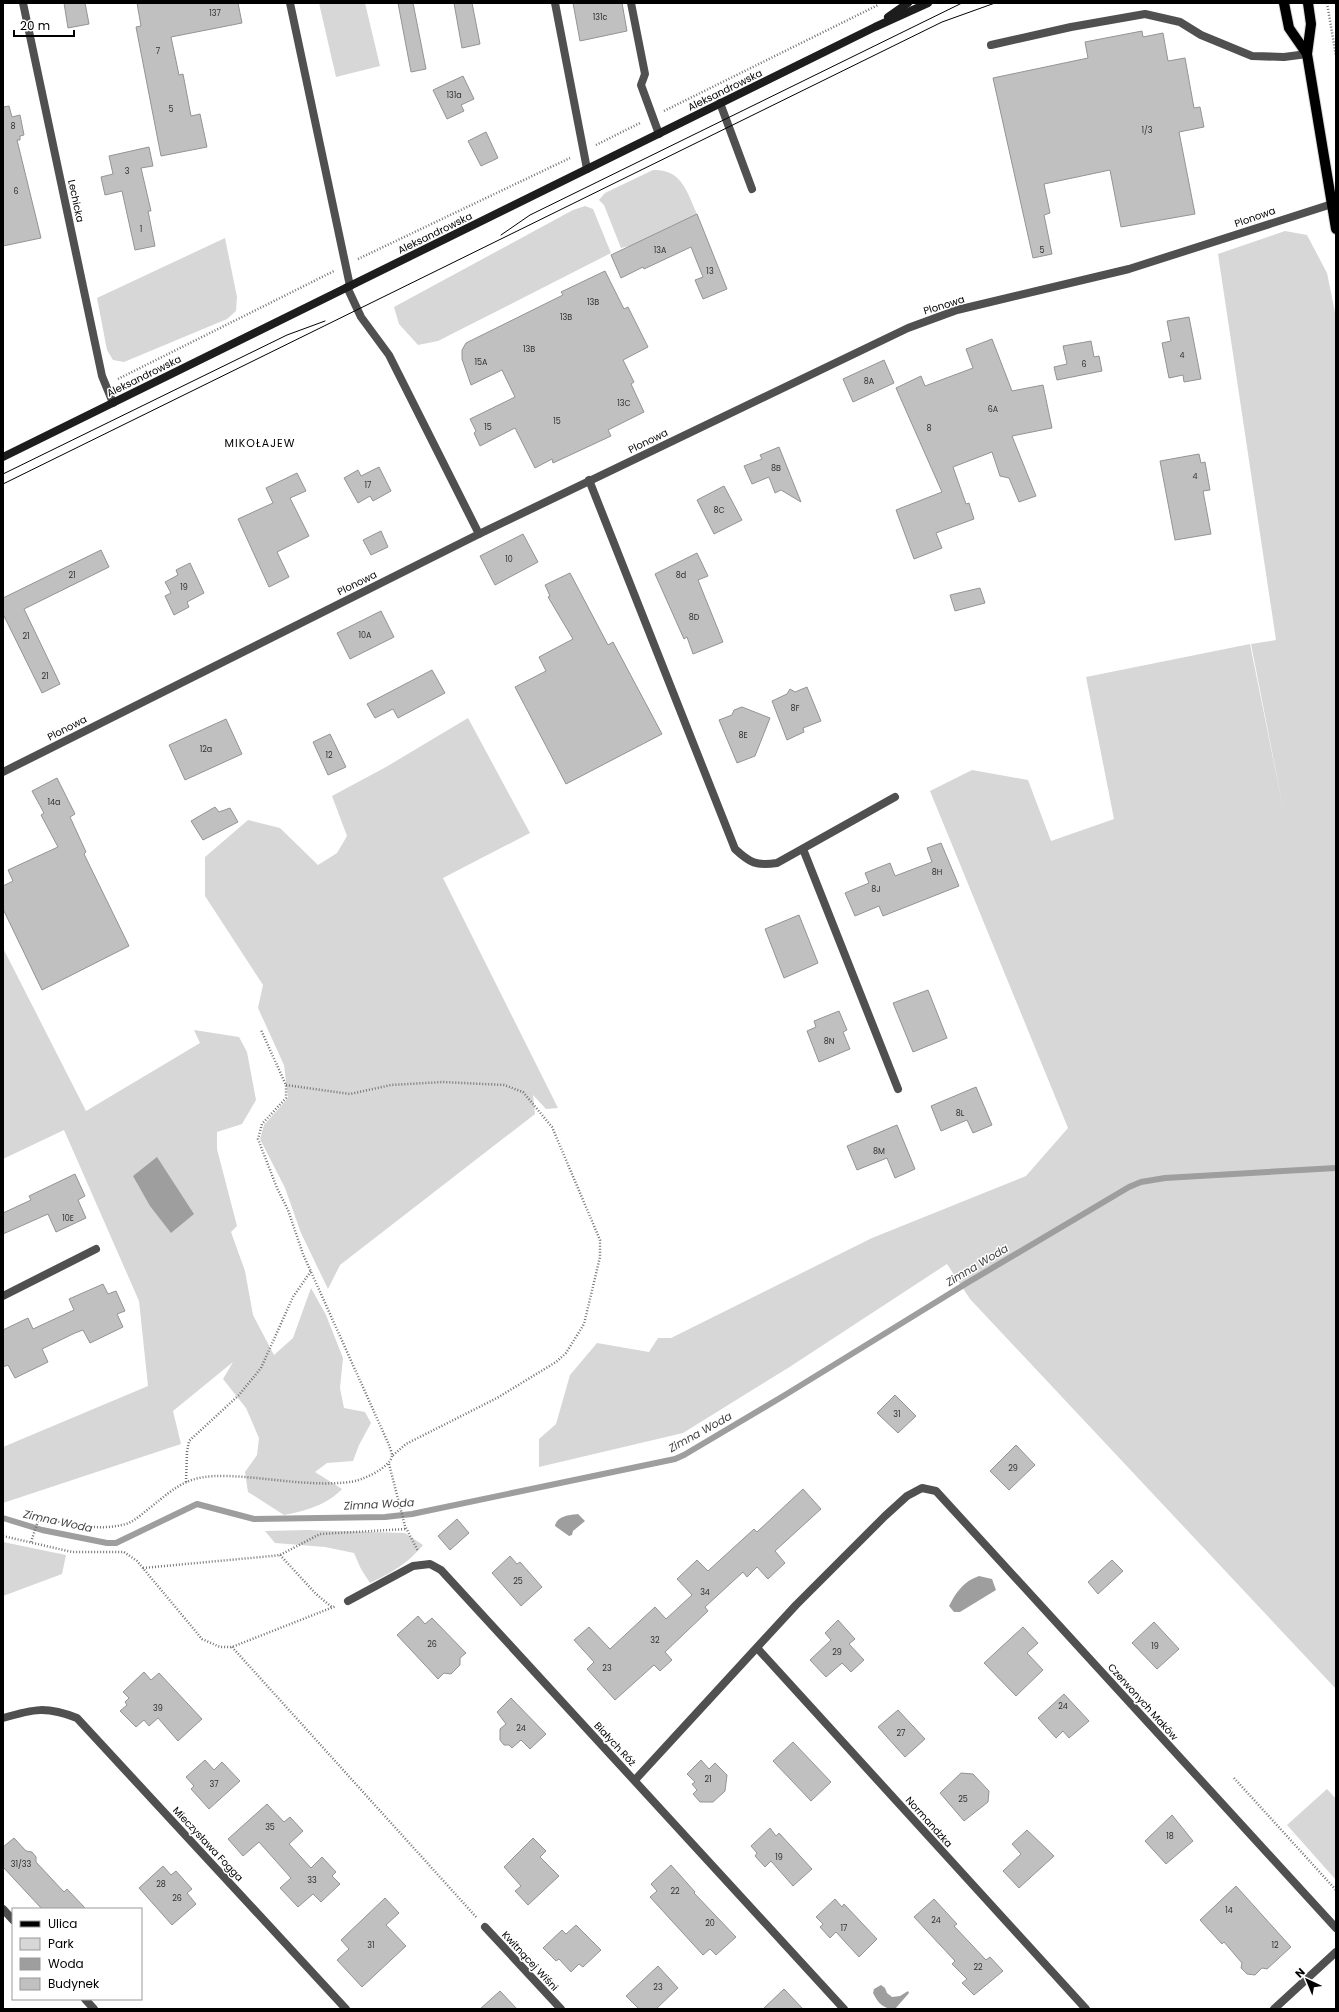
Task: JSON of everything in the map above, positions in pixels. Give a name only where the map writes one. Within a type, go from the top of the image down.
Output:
[{"type":"main road","name":"Aleksandrowska","points":[[875,27],[908,3]]},
{"type":"main road","name":"Aleksandrowska","points":[[3,457],[720,103],[875,27],[928,3]]},
{"type":"main road","points":[[1284,3],[1289,28],[1307,54]]},
{"type":"main road","points":[[1308,3],[1311,24],[1307,54],[1336,229]]},
{"type":"street","name":"Lechicka","points":[[24,3],[105,385],[113,402]]},
{"type":"street","points":[[290,3],[349,286],[361,317],[389,355],[479,534]]},
{"type":"street","points":[[554,3],[587,169]]},
{"type":"street","points":[[631,3],[645,74],[641,86],[659,134]]},
{"type":"street","points":[[991,44],[1070,27],[1145,14],[1180,22],[1201,35],[1252,56],[1284,57],[1307,54]]},
{"type":"street","points":[[720,103],[752,189]]},
{"type":"street","name":"Plonowa","points":[[3,772],[589,480],[886,338],[930,319],[957,310],[1129,269],[1332,204]]},
{"type":"street","points":[[589,480],[735,849],[747,860],[761,866],[777,862],[895,797]]},
{"type":"street","points":[[803,849],[898,1089]]},
{"type":"street","points":[[3,1296],[96,1250]]},
{"type":"street","name":"Czerwonych Maków","points":[[758,1648],[796,1605],[907,1496],[922,1488],[936,1490],[1336,1928]]},
{"type":"street","points":[[348,1602],[413,1566],[424,1564]]},
{"type":"street","name":"Białych Róż","points":[[424,1564],[430,1564],[441,1570],[844,2009]]},
{"type":"street","points":[[635,1780],[758,1648]]},
{"type":"street","name":"Normandzka","points":[[758,1648],[1086,2009]]},
{"type":"street","name":"Mieczysława Fogga","points":[[3,1718],[28,1711],[45,1709],[77,1718],[346,2009]]},
{"type":"street","points":[[3,1909],[12,1919]]},
{"type":"street","name":"Kwitnącej Wiśni","points":[[485,1927],[561,2009]]},
{"type":"street","points":[[1274,2009],[1336,1952]]},
{"type":"street","points":[[86,2000],[94,2009]]},
{"type":"path","points":[[105,385],[345,266],[584,151],[882,3]]},
{"type":"path","points":[[1327,3],[1336,56]]},
{"type":"path","points":[[261,1030],[286,1085],[286,1098],[262,1124],[258,1139],[277,1188],[288,1210],[303,1254],[389,1445],[392,1456]]},
{"type":"path","points":[[286,1085],[350,1094],[391,1085],[443,1082],[504,1085],[523,1092],[552,1128],[600,1240],[600,1257],[584,1324],[566,1353],[556,1362],[497,1398],[406,1444],[392,1456],[389,1464],[406,1527],[424,1564]]},
{"type":"path","points":[[186,1482],[189,1441],[239,1394],[261,1368],[293,1297],[311,1271]]},
{"type":"path","points":[[31,1542],[39,1518],[94,1528],[127,1524],[140,1516],[176,1487],[200,1476],[227,1476],[332,1483],[352,1482],[374,1473],[389,1464]]},
{"type":"path","points":[[143,1568],[280,1555],[320,1534],[406,1527]]},
{"type":"path","points":[[3,1536],[72,1552],[124,1552],[138,1561],[202,1639],[220,1647],[232,1647],[348,1602]]},
{"type":"path","points":[[280,1555],[316,1594],[333,1608]]},
{"type":"path","points":[[232,1647],[485,1927]]},
{"type":"path","points":[[1234,1778],[1336,1890]]},
{"type":"green space","points":[[319,3],[365,3],[380,66],[336,77]]},
{"type":"green space","points":[[653,170],[671,173],[682,183],[697,214],[633,245],[621,248],[604,205],[599,200],[605,193]]},
{"type":"green space","points":[[585,206],[593,209],[611,253],[438,341],[418,345],[399,324],[394,307],[573,210]]},
{"type":"green space","points":[[1285,231],[1307,235],[1327,273],[1336,317],[1336,1689],[970,1299],[947,1264],[788,1368],[683,1433],[539,1467],[539,1439],[556,1424],[570,1375],[597,1343],[649,1352],[658,1338],[671,1338],[872,1238],[1026,1176],[1068,1128],[930,791],[972,770],[1028,780],[1051,841],[1114,819],[1086,677],[1250,644],[1285,818],[1251,644],[1276,640],[1218,254]]},
{"type":"green space","points":[[225,238],[237,297],[236,311],[227,319],[124,362],[113,360],[107,350],[97,298]]},
{"type":"green space","points":[[468,718],[530,833],[443,878],[558,1108],[546,1109],[533,1095],[535,1114],[340,1265],[328,1289],[301,1233],[285,1188],[260,1139],[264,1125],[288,1098],[284,1065],[258,1008],[263,985],[205,896],[205,857],[248,820],[280,828],[318,865],[337,853],[347,836],[332,796],[386,767]]},
{"type":"green space","points":[[3,948],[86,1111],[200,1043],[194,1030],[239,1037],[247,1052],[256,1100],[242,1124],[217,1132],[217,1149],[237,1226],[231,1232],[245,1271],[253,1315],[274,1355],[293,1338],[311,1288],[326,1315],[343,1358],[340,1388],[344,1408],[365,1412],[371,1423],[359,1445],[353,1461],[327,1463],[315,1472],[342,1489],[330,1499],[300,1512],[284,1515],[248,1492],[245,1472],[257,1455],[259,1438],[246,1408],[223,1379],[233,1362],[173,1411],[181,1444],[3,1503],[3,1447],[148,1386],[139,1301],[64,1130],[3,1159]]},
{"type":"green space","points":[[307,1530],[405,1533],[423,1545],[399,1567],[370,1583],[361,1569],[354,1553],[325,1547],[275,1543],[265,1531]]},
{"type":"green space","points":[[3,1542],[66,1555],[62,1574],[3,1596]]},
{"type":"green space","points":[[1327,1789],[1336,1799],[1336,1880],[1287,1825]]},
{"type":"water","points":[[157,1157],[194,1214],[171,1233],[150,1206],[133,1176]]},
{"type":"water","points":[[578,1514],[585,1521],[573,1531],[572,1535],[569,1536],[555,1526],[561,1518]]},
{"type":"water","points":[[979,1576],[992,1579],[996,1590],[960,1612],[954,1612],[949,1606],[955,1596],[965,1584]]},
{"type":"water","points":[[881,1985],[892,1997],[900,1996],[908,1991],[909,1993],[895,2009],[887,2008],[877,2000],[873,1993],[874,1989]]},
{"type":"building","points":[[64,3],[85,3],[89,24],[68,28]]},
{"type":"building","points":[[137,3],[238,3],[242,23],[171,37],[179,75],[183,74],[191,116],[200,114],[207,147],[161,156],[136,27],[141,26]]},
{"type":"building","points":[[398,3],[413,3],[426,69],[411,72]]},
{"type":"building","points":[[454,3],[472,3],[480,44],[462,48]]},
{"type":"building","points":[[573,3],[622,3],[627,31],[580,41]]},
{"type":"building","points":[[1142,31],[1143,37],[1163,33],[1168,61],[1185,58],[1194,108],[1200,107],[1204,127],[1179,132],[1195,214],[1121,227],[1110,170],[1044,184],[1050,213],[1044,215],[1052,254],[1033,258],[993,78],[1088,58],[1085,42]]},
{"type":"building","points":[[463,76],[474,99],[461,105],[464,111],[447,119],[433,90]]},
{"type":"building","points":[[9,106],[12,117],[20,115],[24,135],[20,136],[20,140],[17,140],[41,238],[3,246],[3,107]]},
{"type":"building","points":[[486,132],[498,158],[481,166],[468,141]]},
{"type":"building","points":[[149,147],[153,166],[141,168],[151,211],[148,211],[155,246],[135,250],[122,191],[105,195],[101,177],[113,174],[109,156]]},
{"type":"building","points":[[697,214],[727,289],[703,299],[695,280],[703,277],[691,247],[621,278],[611,255]]},
{"type":"building","points":[[605,271],[624,309],[628,307],[648,347],[623,360],[634,382],[631,384],[644,412],[608,430],[611,436],[553,463],[552,459],[535,468],[515,428],[480,446],[474,433],[476,431],[470,419],[515,397],[502,370],[471,385],[462,359],[462,350],[466,343],[563,295],[561,292]]},
{"type":"building","points":[[1189,317],[1201,379],[1184,382],[1183,375],[1169,378],[1162,343],[1171,341],[1167,321]]},
{"type":"building","points":[[992,339],[1012,391],[1043,385],[1052,428],[1012,436],[1036,496],[1019,502],[1009,478],[1000,476],[992,452],[953,467],[966,504],[969,503],[974,519],[936,533],[942,548],[914,559],[896,510],[942,492],[896,388],[921,376],[925,386],[973,368],[966,349]]},
{"type":"building","points":[[1091,341],[1094,357],[1099,356],[1102,371],[1057,380],[1054,367],[1067,364],[1063,346]]},
{"type":"building","points":[[884,360],[894,383],[853,402],[843,379]]},
{"type":"building","points":[[779,447],[801,502],[781,490],[775,493],[769,477],[752,484],[744,466],[762,459],[760,455]]},
{"type":"building","points":[[1199,454],[1201,463],[1205,462],[1210,490],[1203,491],[1211,534],[1175,540],[1160,461]]},
{"type":"building","points":[[379,467],[391,491],[373,501],[370,496],[358,503],[344,478],[358,470],[361,476]]},
{"type":"building","points":[[297,473],[306,491],[290,498],[309,536],[277,552],[289,577],[269,587],[238,519],[273,503],[266,488]]},
{"type":"building","points":[[724,486],[742,520],[714,534],[697,500]]},
{"type":"building","points":[[381,531],[388,547],[371,555],[363,540]]},
{"type":"building","points":[[523,534],[538,562],[495,585],[480,556]]},
{"type":"building","points":[[101,550],[109,567],[24,609],[60,684],[42,693],[3,614],[3,598]]},
{"type":"building","points":[[697,553],[708,576],[698,580],[723,642],[693,654],[687,637],[684,639],[655,574]]},
{"type":"building","points":[[190,563],[204,593],[187,602],[189,607],[174,615],[165,596],[171,593],[165,582],[178,575],[176,570]]},
{"type":"building","points":[[570,573],[608,645],[613,642],[662,734],[566,784],[515,687],[546,671],[539,657],[573,639],[548,597],[550,596],[545,585]]},
{"type":"building","points":[[980,588],[985,603],[955,611],[950,595]]},
{"type":"building","points":[[381,611],[394,637],[350,659],[337,633]]},
{"type":"building","points":[[432,670],[445,693],[398,718],[393,709],[375,718],[367,704]]},
{"type":"building","points":[[807,687],[821,721],[803,728],[804,732],[787,740],[772,701],[787,694],[790,689],[795,692]]},
{"type":"building","points":[[742,707],[770,718],[755,756],[737,763],[719,720],[732,715],[734,710]]},
{"type":"building","points":[[226,719],[242,754],[185,780],[169,745]]},
{"type":"building","points":[[330,734],[346,767],[328,775],[313,742]]},
{"type":"building","points":[[57,778],[75,814],[70,817],[86,852],[84,854],[129,946],[42,990],[3,909],[3,886],[13,881],[8,870],[58,847],[41,815],[44,813],[32,791]]},
{"type":"building","points":[[215,807],[219,812],[230,808],[238,822],[203,840],[191,821]]},
{"type":"building","points":[[941,843],[959,886],[883,916],[879,906],[855,916],[845,893],[869,883],[865,873],[890,863],[895,876],[932,862],[927,848]]},
{"type":"building","points":[[799,915],[818,963],[784,978],[765,929]]},
{"type":"building","points":[[928,990],[947,1038],[913,1052],[893,1003]]},
{"type":"building","points":[[839,1011],[847,1030],[843,1032],[850,1049],[819,1062],[807,1031],[816,1027],[814,1021]]},
{"type":"building","points":[[976,1087],[992,1125],[973,1133],[967,1120],[941,1131],[931,1106]]},
{"type":"building","points":[[897,1125],[915,1169],[895,1178],[887,1158],[857,1170],[847,1146]]},
{"type":"building","points":[[75,1174],[85,1196],[78,1200],[86,1218],[56,1232],[48,1214],[3,1234],[3,1213],[31,1200],[29,1196]]},
{"type":"building","points":[[103,1284],[108,1294],[116,1291],[125,1311],[117,1314],[123,1327],[90,1343],[83,1330],[75,1333],[42,1349],[48,1362],[15,1378],[8,1365],[3,1367],[3,1330],[28,1318],[33,1329],[74,1310],[69,1299]]},
{"type":"building","points":[[895,1395],[916,1416],[898,1433],[877,1413]]},
{"type":"building","points":[[1016,1445],[1035,1465],[1009,1490],[990,1471]]},
{"type":"building","points":[[803,1489],[821,1509],[775,1551],[785,1563],[768,1579],[757,1567],[747,1577],[743,1572],[705,1607],[708,1611],[665,1652],[672,1660],[660,1671],[654,1665],[615,1700],[587,1669],[594,1662],[574,1640],[589,1627],[610,1649],[655,1607],[666,1619],[692,1595],[677,1579],[697,1560],[708,1571],[754,1529],[757,1532]]},
{"type":"building","points":[[457,1519],[469,1533],[450,1550],[438,1536]]},
{"type":"building","points":[[510,1556],[517,1564],[520,1562],[542,1587],[521,1606],[492,1573]]},
{"type":"building","points":[[1112,1560],[1123,1571],[1098,1594],[1088,1582]]},
{"type":"building","points":[[418,1616],[425,1624],[432,1618],[466,1653],[460,1658],[460,1665],[451,1674],[444,1673],[438,1679],[397,1635]]},
{"type":"building","points":[[838,1620],[855,1639],[849,1644],[864,1660],[851,1672],[842,1663],[826,1677],[810,1660],[831,1640],[825,1633]]},
{"type":"building","points":[[1154,1622],[1179,1649],[1157,1669],[1132,1643]]},
{"type":"building","points":[[1023,1627],[1038,1643],[1027,1653],[1043,1670],[1016,1696],[984,1663]]},
{"type":"building","points":[[144,1672],[151,1680],[159,1673],[202,1719],[178,1741],[158,1718],[149,1726],[144,1720],[136,1727],[120,1711],[127,1705],[125,1702],[129,1698],[123,1692]]},
{"type":"building","points":[[1064,1694],[1089,1721],[1069,1738],[1063,1731],[1056,1738],[1038,1718]]},
{"type":"building","points":[[511,1698],[546,1734],[530,1749],[521,1740],[512,1748],[509,1745],[504,1745],[500,1740],[500,1729],[506,1724],[497,1712]]},
{"type":"building","points":[[898,1710],[925,1739],[905,1757],[878,1727]]},
{"type":"building","points":[[793,1742],[831,1782],[811,1801],[773,1761]]},
{"type":"building","points":[[205,1760],[214,1770],[222,1762],[240,1781],[209,1809],[191,1789],[194,1786],[186,1777]]},
{"type":"building","points":[[701,1760],[709,1769],[715,1763],[727,1775],[725,1791],[713,1802],[700,1802],[693,1794],[697,1790],[692,1784],[695,1782],[687,1774]]},
{"type":"building","points":[[961,1773],[973,1774],[989,1791],[988,1802],[964,1821],[940,1793]]},
{"type":"building","points":[[267,1804],[284,1822],[290,1817],[303,1831],[289,1844],[311,1868],[322,1857],[336,1872],[332,1876],[340,1884],[321,1902],[313,1894],[298,1907],[280,1888],[291,1878],[259,1842],[243,1856],[228,1839]]},
{"type":"building","points":[[1172,1815],[1193,1841],[1166,1864],[1145,1841]]},
{"type":"building","points":[[770,1828],[776,1836],[779,1833],[812,1869],[793,1886],[771,1861],[765,1867],[755,1856],[757,1853],[751,1846]]},
{"type":"building","points":[[1027,1830],[1054,1856],[1019,1888],[1003,1871],[1021,1854],[1012,1844]]},
{"type":"building","points":[[14,1838],[26,1851],[32,1852],[36,1857],[36,1862],[64,1892],[67,1889],[85,1908],[41,1908],[3,1867],[3,1847]]},
{"type":"building","points":[[533,1838],[546,1851],[540,1857],[559,1876],[528,1905],[515,1891],[521,1886],[504,1867]]},
{"type":"building","points":[[671,1865],[695,1892],[694,1893],[736,1937],[716,1955],[710,1949],[703,1955],[650,1897],[657,1891],[651,1884]]},
{"type":"building","points":[[163,1866],[171,1875],[176,1871],[192,1889],[187,1893],[196,1904],[172,1925],[139,1888]]},
{"type":"building","points":[[1236,1886],[1291,1947],[1267,1969],[1262,1968],[1255,1975],[1247,1974],[1241,1968],[1242,1963],[1224,1942],[1222,1944],[1200,1920]]},
{"type":"building","points":[[385,1898],[399,1913],[386,1925],[406,1946],[362,1987],[337,1960],[349,1949],[341,1940]]},
{"type":"building","points":[[835,1899],[842,1907],[844,1904],[877,1939],[859,1957],[836,1932],[830,1938],[820,1927],[823,1924],[816,1917]]},
{"type":"building","points":[[934,1899],[957,1924],[954,1926],[986,1960],[990,1957],[1003,1971],[974,1995],[962,1983],[967,1979],[952,1964],[955,1961],[914,1917]]},
{"type":"building","points":[[576,1925],[601,1950],[583,1967],[579,1964],[571,1972],[559,1959],[556,1961],[543,1948],[562,1930],[566,1934]]},
{"type":"building","points":[[658,1966],[678,1988],[656,2009],[639,2009],[626,1996]]},
{"type":"building","points":[[784,1989],[803,2009],[763,2009]]},
{"type":"building","points":[[500,1991],[517,2009],[480,2009]]},
{"type":"waterway","name":"Zimna Woda","points":[[3,1518],[42,1530],[107,1543],[116,1543],[197,1504],[254,1519],[385,1517],[412,1514],[675,1459],[785,1395],[967,1283],[1129,1187],[1141,1182],[1165,1178],[1336,1168]]},
{"type":"tram line","points":[[501,235],[530,215],[962,3]]},
{"type":"tram line","points":[[3,484],[942,22],[995,3]]},
{"type":"tram line","points":[[3,474],[287,335],[325,321]]},
{"type":"district","name":"MIKOŁAJEW","points":[[260,443]]}]
